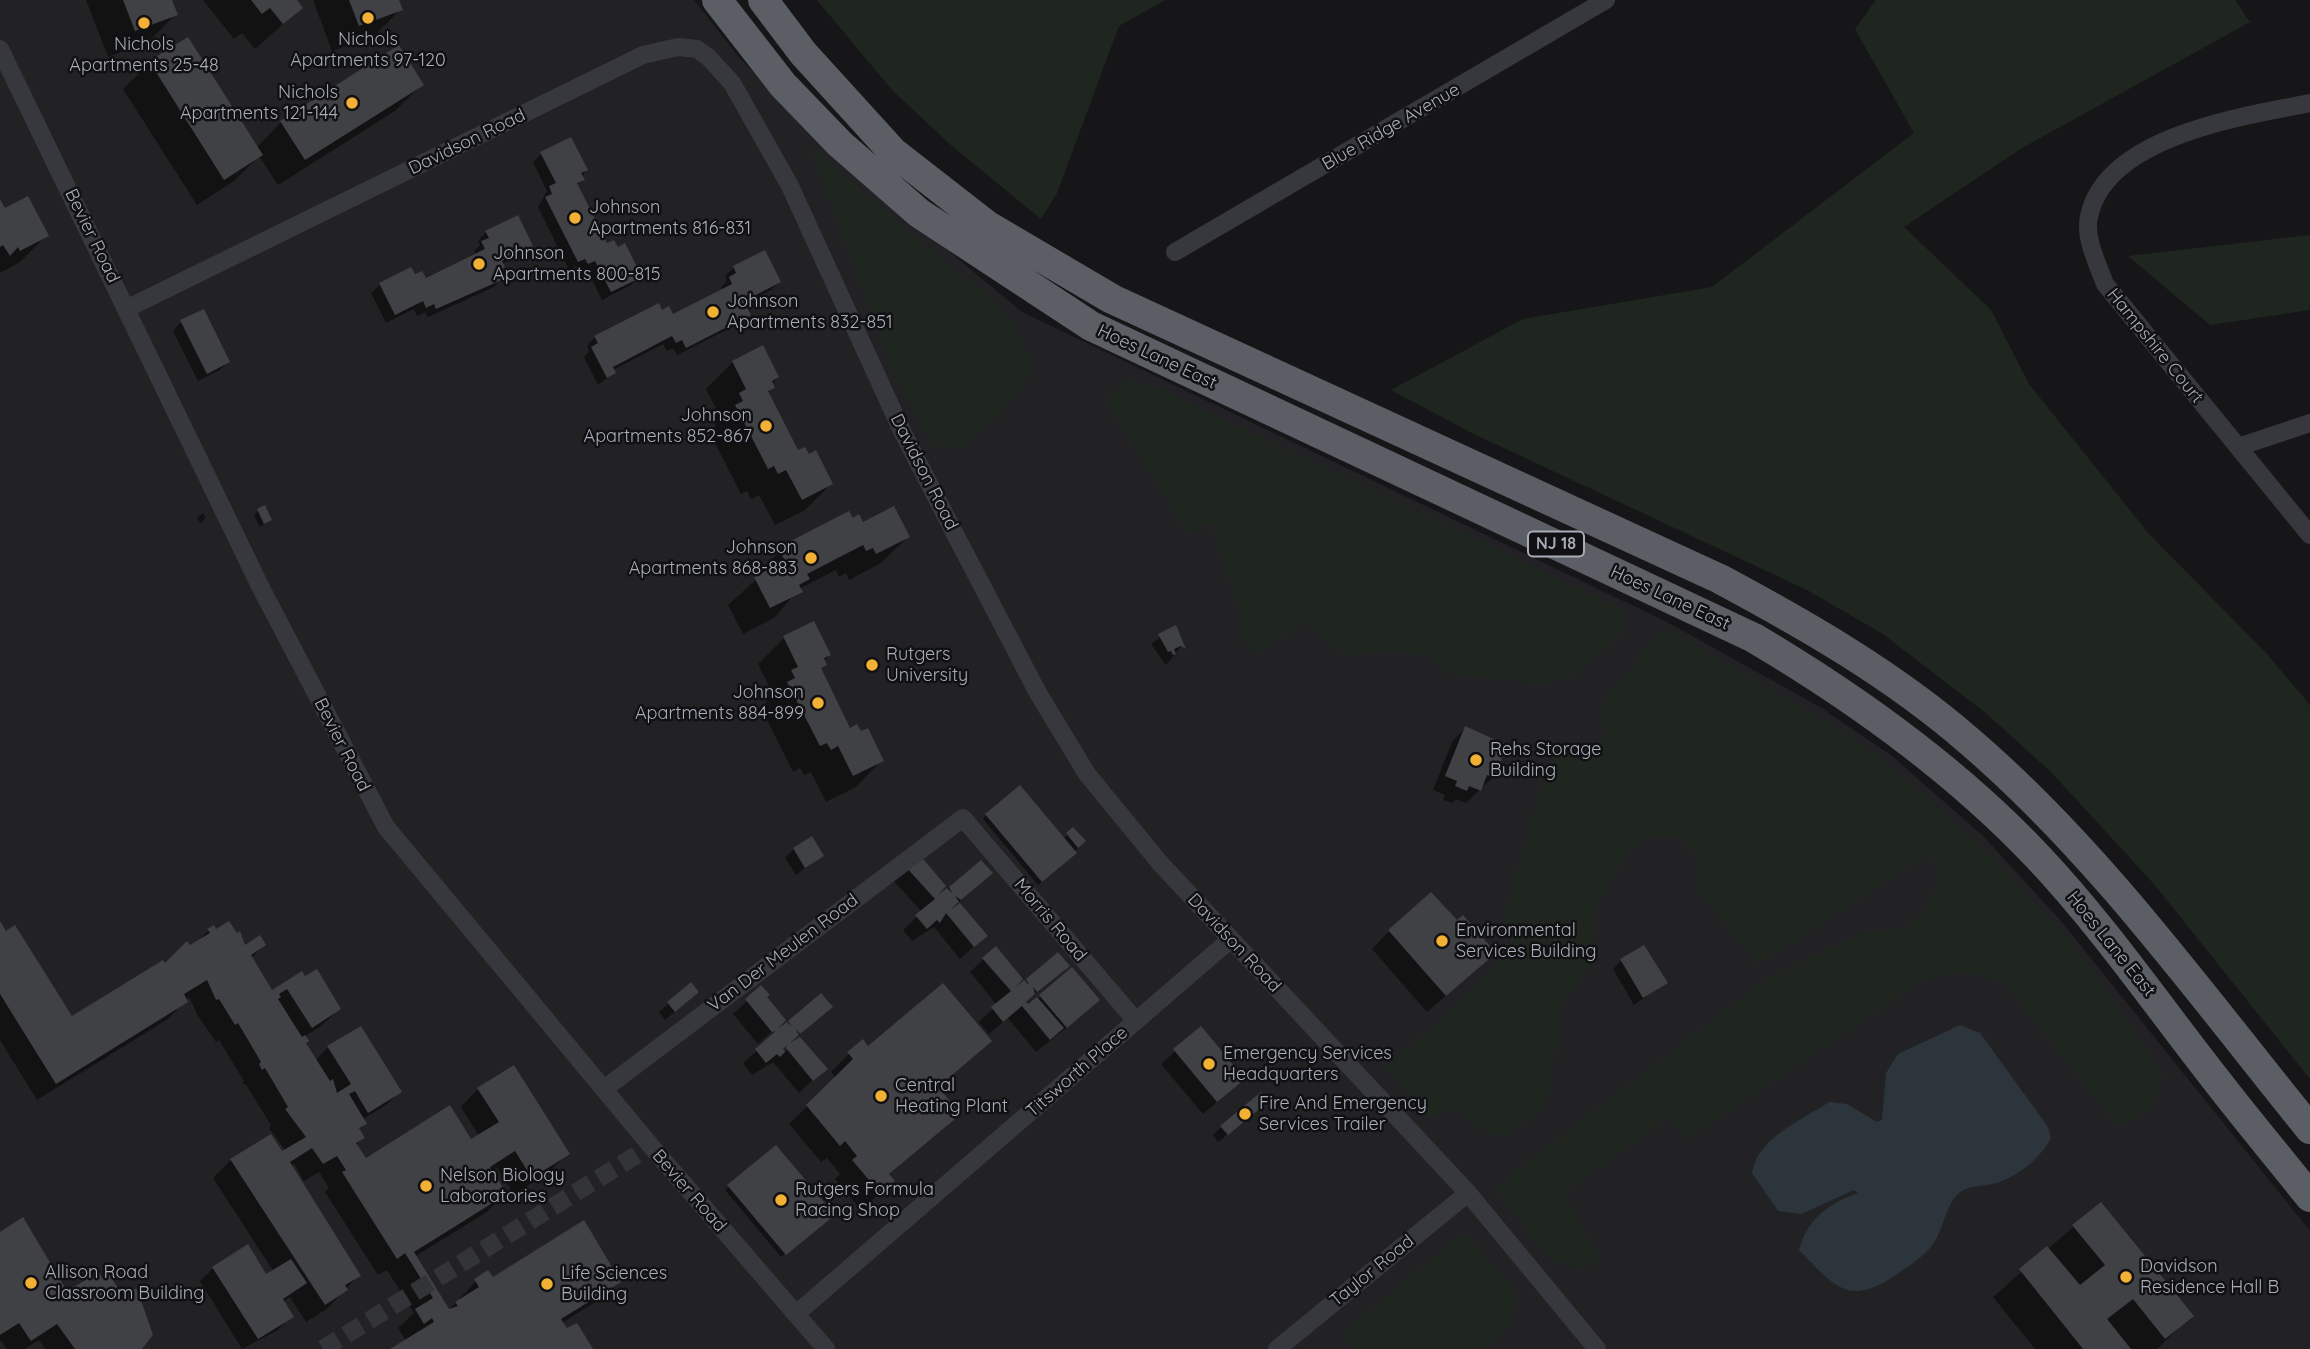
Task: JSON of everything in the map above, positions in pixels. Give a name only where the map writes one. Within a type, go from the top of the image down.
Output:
[{"type":"highway","name":"Hoes Lane East","points":[[717,0],[783,85],[840,144],[919,213],[1091,326],[1741,632],[1817,675],[1884,721],[1994,813],[2046,866],[2133,968],[2216,1080],[2310,1197]]},
{"type":"highway","name":"Hoes Lane East","points":[[763,0],[803,53],[893,152],[988,226],[1112,299],[1720,579],[1794,619],[1911,695],[1967,739],[2066,833],[2310,1129]]},
{"type":"street","name":"Blue Ridge Avenue","points":[[1175,252],[1606,0]]},
{"type":"street","name":"Davidson Road","points":[[128,308],[643,55],[678,47],[697,49],[732,83],[790,186],[903,433],[1038,693],[1087,774],[1160,863],[1468,1193],[1597,1349]]},
{"type":"street","name":"Bevier Road","points":[[0,49],[128,308],[261,589],[386,827],[604,1089],[826,1349]]},
{"type":"street","name":"Hampshire Court","points":[[2310,103],[2216,122],[2132,157],[2103,183],[2088,218],[2092,248],[2105,284],[2310,534]]},
{"type":"street","points":[[2238,447],[2310,423]]},
{"type":"street","name":"Van Der Meulen Road","points":[[604,1089],[963,818]]},
{"type":"street","name":"Morris Road","points":[[963,818],[1136,1021]]},
{"type":"street","name":"Titsworth Place","points":[[796,1314],[1231,939]]},
{"type":"street","name":"Taylor Road","points":[[1277,1349],[1468,1193]]},
{"type":"shaded area","name":"Rutgers University","points":[[0,0],[694,0],[737,55],[828,151],[1022,312],[1669,623],[1820,707],[1892,756],[1984,837],[2061,921],[2310,1231],[2310,1349],[0,1349]]},
{"type":"shaded area","points":[[817,0],[1165,0],[1119,26],[1057,193],[1041,219],[952,146],[892,90]]},
{"type":"shaded area","points":[[1876,0],[2235,0],[2250,22],[2022,148],[1904,227],[1991,310],[2029,384],[2149,534],[2268,655],[2310,705],[2310,1079],[2154,884],[2051,772],[1987,714],[1883,634],[1807,590],[1474,434],[1391,390],[1523,319],[1712,287],[1914,133],[1855,29]]},
{"type":"shaded area","points":[[809,144],[946,264],[990,295],[1015,328],[1033,365],[1012,400],[963,447],[933,447],[891,367]]},
{"type":"shaded area","points":[[2310,235],[2310,310],[2210,325],[2128,256]]},
{"type":"shaded area","points":[[1129,380],[1156,387],[1622,609],[1623,633],[1571,677],[1544,684],[1447,673],[1430,656],[1384,650],[1348,657],[1305,623],[1256,653],[1242,640],[1240,612],[1210,522],[1187,533],[1105,399]]},
{"type":"shaded area","points":[[1664,627],[1847,734],[1895,770],[1993,857],[2086,960],[2163,1075],[2152,1108],[2118,1127],[2005,984],[1964,973],[1922,981],[1686,1140],[1668,1118],[1568,1190],[1571,1208],[1600,1258],[1584,1269],[1550,1259],[1497,1191],[1521,1167],[1768,978],[1859,934],[1905,927],[1919,916],[1932,897],[1939,878],[1931,858],[1924,857],[1758,965],[1694,886],[1699,865],[1692,848],[1674,837],[1651,837],[1629,850],[1596,906],[1592,964],[1562,1004],[1548,1096],[1540,1111],[1506,1137],[1484,1130],[1454,1109],[1429,1118],[1385,1067],[1433,1027],[1512,947],[1502,922],[1548,769],[1565,746],[1579,761],[1607,731],[1599,719],[1599,708]]},
{"type":"shaded area","points":[[1960,1025],[1980,1033],[2048,1127],[2051,1138],[2030,1164],[2015,1174],[1995,1184],[1968,1188],[1959,1193],[1954,1198],[1933,1244],[1911,1265],[1879,1285],[1865,1290],[1842,1288],[1832,1282],[1799,1250],[1808,1229],[1821,1214],[1837,1202],[1858,1193],[1854,1190],[1801,1214],[1778,1211],[1752,1173],[1756,1161],[1762,1150],[1782,1131],[1829,1102],[1847,1104],[1877,1122],[1882,1120],[1886,1073],[1898,1054]]},
{"type":"shaded area","points":[[1466,1233],[1517,1295],[1511,1324],[1481,1349],[1354,1349],[1342,1334],[1460,1235]]},
{"type":"building","name":"Nichols Apartments 25-48","points":[[123,0],[172,0],[178,15],[135,31]]},
{"type":"building","points":[[251,0],[297,0],[303,8],[283,24],[270,8],[262,14]]},
{"type":"building","name":"Nichols Apartments 97-120","points":[[349,0],[399,0],[403,10],[359,26]]},
{"type":"building","points":[[188,37],[263,155],[224,180],[149,61]]},
{"type":"building","name":"Nichols Apartments 121-144","points":[[399,45],[424,85],[305,160],[280,121]]},
{"type":"building","name":"Johnson Apartments 816-831","points":[[571,137],[588,170],[581,173],[585,180],[577,183],[607,243],[614,240],[618,247],[625,243],[642,277],[611,292],[595,261],[588,264],[585,259],[578,262],[545,197],[552,194],[549,186],[556,183],[540,152]]},
{"type":"building","points":[[28,196],[49,236],[20,251],[18,247],[10,256],[3,245],[0,247],[0,199],[5,208]]},
{"type":"building","name":"Johnson Apartments 800-815","points":[[518,215],[533,246],[502,261],[505,267],[500,270],[504,279],[436,309],[434,304],[426,308],[423,301],[395,315],[379,283],[411,267],[415,274],[422,271],[426,278],[485,249],[481,241],[489,238],[485,231]]},
{"type":"building","name":"Johnson Apartments 832-851","points":[[765,250],[781,282],[750,298],[753,304],[747,308],[751,315],[686,348],[682,340],[676,343],[672,336],[613,367],[616,373],[607,378],[591,347],[598,343],[594,336],[659,303],[662,310],[669,306],[673,314],[732,284],[729,277],[736,273],[733,266]]},
{"type":"building","points":[[204,309],[230,362],[207,374],[180,320]]},
{"type":"building","name":"Johnson Apartments 852-867","points":[[763,345],[779,377],[772,381],[775,388],[768,391],[798,450],[805,447],[809,454],[816,450],[833,484],[802,500],[786,470],[778,474],[774,466],[768,469],[735,405],[743,401],[739,393],[746,389],[732,361]]},
{"type":"building","points":[[265,505],[272,520],[264,524],[257,509]]},
{"type":"building","name":"Johnson Apartments 868-883","points":[[894,506],[910,537],[876,554],[873,548],[866,551],[863,545],[807,574],[810,579],[799,585],[803,592],[770,608],[754,577],[785,561],[781,553],[788,550],[785,544],[849,511],[853,518],[859,514],[863,522]]},
{"type":"building","name":"Johnson Apartments 884-899","points":[[814,621],[831,655],[824,658],[827,665],[821,668],[850,728],[857,724],[861,731],[868,728],[884,761],[853,776],[838,746],[831,750],[827,743],[820,746],[787,682],[795,678],[791,670],[798,667],[783,636]]},
{"type":"building","points":[[1176,625],[1186,649],[1181,646],[1174,649],[1176,654],[1173,655],[1171,651],[1168,652],[1158,634]]},
{"type":"building","name":"Rehs Storage Building","points":[[1465,726],[1507,745],[1494,778],[1487,775],[1481,791],[1469,786],[1467,791],[1455,786],[1457,781],[1445,776]]},
{"type":"building","points":[[1020,785],[1077,853],[1042,882],[985,814]]},
{"type":"building","points":[[1073,827],[1086,841],[1078,848],[1066,833]]},
{"type":"building","points":[[812,836],[824,856],[805,868],[793,848]]},
{"type":"building","points":[[919,854],[946,886],[938,895],[947,888],[952,893],[949,887],[981,860],[993,873],[961,900],[955,896],[959,902],[950,910],[960,903],[988,936],[974,947],[946,913],[940,923],[937,920],[927,929],[915,915],[935,899],[905,866]]},
{"type":"building","name":"Environmental Services Building","points":[[1431,892],[1457,920],[1463,915],[1496,953],[1446,996],[1388,930]]},
{"type":"building","points":[[0,921],[6,931],[15,925],[72,1016],[163,960],[165,963],[187,941],[190,945],[210,933],[207,929],[214,925],[216,929],[229,921],[237,933],[240,931],[245,945],[260,935],[266,945],[251,955],[272,990],[302,971],[305,976],[317,969],[341,1009],[312,1028],[287,989],[279,994],[281,997],[278,999],[302,1037],[305,1035],[309,1041],[306,1043],[330,1081],[333,1079],[337,1093],[351,1084],[327,1046],[361,1026],[402,1092],[368,1113],[355,1091],[349,1094],[367,1124],[359,1128],[365,1138],[356,1143],[366,1158],[450,1105],[471,1139],[499,1122],[477,1088],[514,1065],[570,1154],[532,1178],[515,1151],[490,1167],[507,1194],[414,1252],[449,1309],[458,1306],[455,1302],[479,1287],[474,1279],[488,1270],[493,1277],[584,1220],[621,1282],[561,1319],[567,1328],[577,1323],[593,1349],[390,1349],[434,1322],[432,1318],[424,1324],[415,1309],[433,1298],[405,1253],[397,1259],[342,1172],[346,1170],[337,1156],[323,1164],[312,1148],[290,1162],[361,1276],[345,1285],[348,1290],[325,1305],[230,1159],[271,1134],[282,1151],[306,1137],[285,1109],[288,1107],[265,1068],[262,1070],[259,1064],[261,1062],[238,1023],[235,1025],[219,999],[216,1000],[207,980],[184,994],[188,1002],[56,1084],[0,994]]},
{"type":"building","points":[[1644,945],[1668,983],[1643,998],[1620,959]]},
{"type":"building","points":[[996,946],[1023,979],[1015,988],[1024,980],[1029,985],[1026,979],[1058,952],[1070,966],[1037,992],[1033,987],[1035,994],[1026,1002],[1028,1004],[1037,997],[1064,1028],[1050,1040],[1022,1006],[1003,1022],[991,1007],[1011,991],[982,958]]},
{"type":"building","points":[[1072,967],[1100,1000],[1067,1028],[1039,995]]},
{"type":"building","points":[[691,982],[699,992],[675,1012],[667,1002]]},
{"type":"building","name":"Central Heating Plant","points":[[943,983],[992,1041],[938,1087],[961,1114],[889,1174],[895,1181],[880,1193],[852,1160],[857,1156],[845,1141],[840,1146],[806,1105],[853,1059],[847,1052],[863,1039],[868,1046]]},
{"type":"building","points":[[761,985],[786,1020],[778,1029],[787,1022],[792,1027],[788,1021],[821,993],[833,1007],[800,1034],[796,1029],[799,1035],[790,1043],[800,1037],[828,1069],[813,1081],[786,1048],[787,1045],[780,1057],[777,1054],[766,1063],[755,1049],[776,1031],[772,1032],[745,999]]},
{"type":"building","name":"Emergency Services Headquarters","points":[[1201,1026],[1245,1079],[1217,1102],[1173,1049]]},
{"type":"building","name":"Fire And Emergency Services Trailer","points":[[1261,1092],[1269,1101],[1228,1135],[1220,1126]]},
{"type":"building","name":"Rutgers Formula Racing Shop","points":[[776,1145],[835,1215],[786,1255],[727,1185]]},
{"type":"building","name":"Davidson Residence Hall B","points":[[2101,1202],[2194,1316],[2165,1339],[2133,1299],[2107,1319],[2131,1349],[2083,1349],[2019,1269],[2047,1246],[2080,1285],[2105,1265],[2072,1225]]},
{"type":"building","name":"Allison Road Classroom Building","points":[[23,1217],[67,1291],[99,1272],[102,1278],[109,1274],[118,1288],[137,1289],[153,1335],[142,1349],[75,1349],[57,1324],[31,1341],[19,1323],[0,1335],[0,1232]]},
{"type":"building","points":[[248,1244],[266,1274],[291,1259],[307,1283],[283,1299],[294,1317],[258,1339],[212,1267]]},
{"type":"tunnel","points":[[323,1349],[651,1146]]},
{"type":"place","name":"Nichols Apartments 97-120","points":[[368,18]]},
{"type":"place","name":"Nichols Apartments 25-48","points":[[144,23]]},
{"type":"place","name":"Nichols Apartments 121-144","points":[[352,103]]},
{"type":"place","name":"Johnson Apartments 816-831","points":[[575,218]]},
{"type":"place","name":"Johnson Apartments 800-815","points":[[479,264]]},
{"type":"place","name":"Johnson Apartments 832-851","points":[[713,312]]},
{"type":"place","name":"Johnson Apartments 852-867","points":[[766,426]]},
{"type":"place","name":"Johnson Apartments 868-883","points":[[811,558]]},
{"type":"place","name":"Rutgers University","points":[[872,665]]},
{"type":"place","name":"Johnson Apartments 884-899","points":[[818,703]]},
{"type":"place","name":"Rehs Storage Building","points":[[1476,760]]},
{"type":"place","name":"Environmental Services Building","points":[[1442,941]]},
{"type":"place","name":"Emergency Services Headquarters","points":[[1209,1064]]},
{"type":"place","name":"Central Heating Plant","points":[[881,1096]]},
{"type":"place","name":"Fire And Emergency Services Trailer","points":[[1245,1114]]},
{"type":"place","name":"Nelson Biology Laboratories","points":[[426,1186]]},
{"type":"place","name":"Rutgers Formula Racing Shop","points":[[781,1200]]},
{"type":"place","name":"Davidson Residence Hall B","points":[[2126,1277]]},
{"type":"place","name":"Allison Road Classroom Building","points":[[31,1283]]},
{"type":"place","name":"Life Sciences Building","points":[[547,1284]]}]
